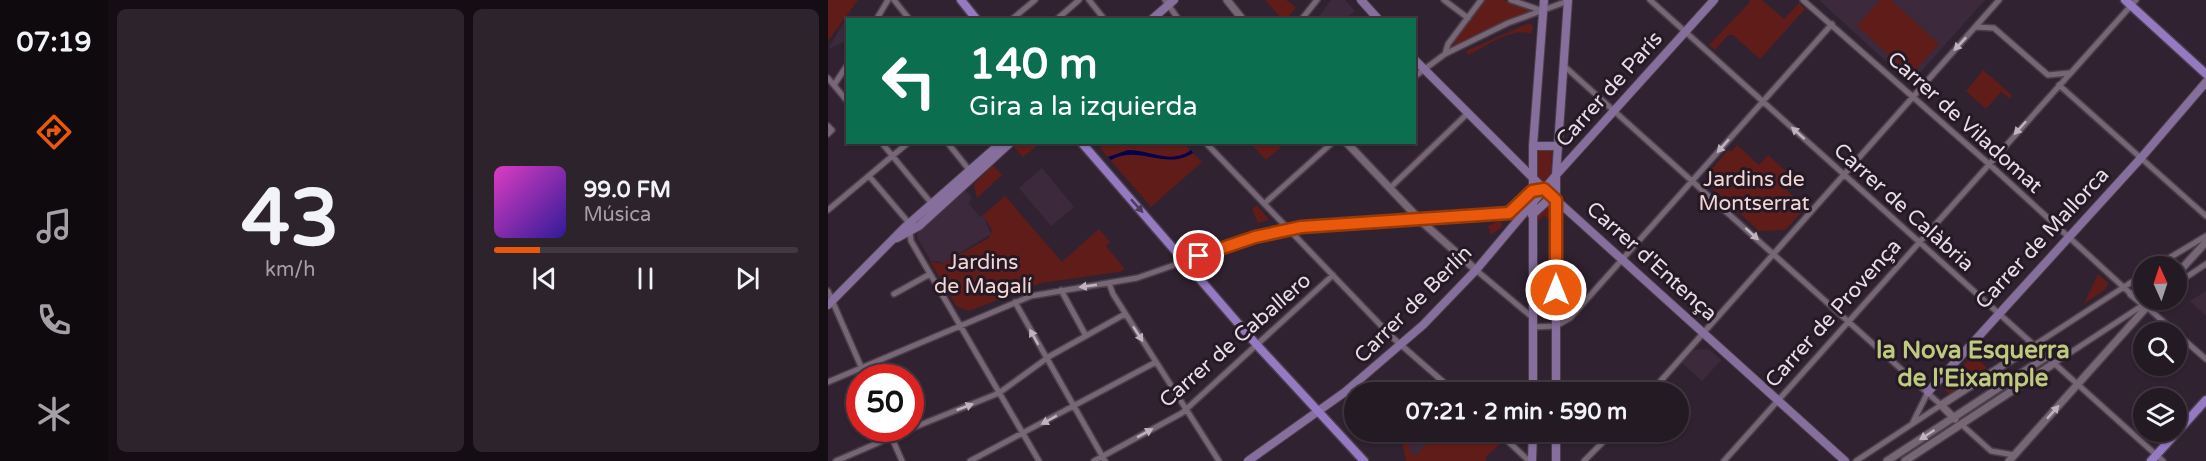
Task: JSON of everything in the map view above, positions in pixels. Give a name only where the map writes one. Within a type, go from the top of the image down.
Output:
[{"type":"main road","points":[[961,0],[972,18]]},
{"type":"main road","points":[[1361,0],[1377,18]]},
{"type":"main road","points":[[1533,382],[1532,177],[1544,0]]},
{"type":"main road","points":[[1556,382],[1556,175],[1568,0]]},
{"type":"main road","name":"Carrer de París","points":[[1556,175],[1714,0]]},
{"type":"main road","points":[[1153,18],[1169,2]]},
{"type":"main road","points":[[2131,2],[2206,74]]},
{"type":"main road","name":"Carrer d'Entença","points":[[1416,61],[1544,189],[1703,330],[1845,461]]},
{"type":"main road","name":"Carrer de Mallorca","points":[[1928,392],[2141,158],[2206,82]]},
{"type":"main road","points":[[830,303],[897,238],[909,223],[1000,144]]},
{"type":"main road","points":[[897,238],[910,233],[1009,144]]},
{"type":"main road","points":[[1083,144],[1256,344],[1364,461]]},
{"type":"main road","points":[[1533,146],[1557,146]]},
{"type":"main road","points":[[1521,166],[1533,158]]},
{"type":"main road","points":[[1544,189],[1556,175]]},
{"type":"main road","name":"Carrer de Berlín","points":[[1248,461],[1319,412],[1401,346],[1476,270],[1544,189]]},
{"type":"main road","points":[[1533,215],[1546,202],[1556,200]]},
{"type":"main road","points":[[2157,459],[2206,400]]},
{"type":"main road","points":[[1531,461],[1532,442]]},
{"type":"main road","points":[[1556,442],[1556,461]]},
{"type":"street","points":[[877,18],[888,0]]},
{"type":"street","points":[[894,0],[908,18]]},
{"type":"street","points":[[1013,18],[1035,0]]},
{"type":"street","points":[[1058,18],[1079,0]]},
{"type":"street","points":[[1089,0],[1103,18]]},
{"type":"street","points":[[1227,0],[1241,18]]},
{"type":"street","points":[[1303,18],[1317,0]]},
{"type":"street","points":[[1444,0],[1468,18]]},
{"type":"street","points":[[1445,54],[1448,44],[1481,0]]},
{"type":"street","points":[[1512,0],[1543,11]]},
{"type":"street","points":[[1416,75],[1445,54],[1508,23],[1568,0]]},
{"type":"street","name":"Carrer de Calàbria","points":[[1650,0],[2078,385],[2157,459]]},
{"type":"street","name":"Carrer de Viladomat","points":[[1803,0],[1989,164],[2131,294]]},
{"type":"street","points":[[1659,382],[1842,173],[1999,0]]},
{"type":"street","points":[[1169,2],[1178,18]]},
{"type":"street","name":"Carrer de Provença","points":[[1724,461],[2131,2]]},
{"type":"street","points":[[1533,327],[1556,326],[1570,318],[1832,24]]},
{"type":"street","points":[[1976,27],[1994,28],[2048,75],[2069,73]]},
{"type":"street","points":[[1562,64],[1612,112],[1774,253],[1991,451],[2010,456],[2078,385],[2143,310]]},
{"type":"street","points":[[834,86],[846,67]]},
{"type":"street","points":[[828,78],[846,100]]},
{"type":"street","points":[[2059,85],[2206,216]]},
{"type":"street","points":[[1391,188],[1468,113]]},
{"type":"street","points":[[883,144],[932,204]]},
{"type":"street","points":[[828,210],[907,144]]},
{"type":"street","points":[[949,144],[970,171]]},
{"type":"street","points":[[1207,144],[1401,346],[1443,382]]},
{"type":"street","points":[[1265,203],[1331,144]]},
{"type":"street","points":[[1348,144],[1418,218],[1533,317]]},
{"type":"street","points":[[869,176],[909,223],[911,241],[1039,461]]},
{"type":"street","points":[[873,364],[960,324],[1015,302],[1061,290],[1109,284],[1143,276],[1248,239],[1290,229],[1509,213],[1532,191],[1544,189]]},
{"type":"street","points":[[1509,213],[1515,224]]},
{"type":"street","points":[[2172,256],[2206,236]]},
{"type":"street","points":[[2187,262],[2206,242]]},
{"type":"street","points":[[2187,277],[2206,264]]},
{"type":"street","points":[[894,294],[930,274]]},
{"type":"street","name":"Carrer de Caballero","points":[[1094,461],[1104,459],[1186,409],[1333,275]]},
{"type":"street","points":[[1856,461],[2133,281]]},
{"type":"street","points":[[1109,284],[1125,314],[1218,461]]},
{"type":"street","points":[[1061,290],[1086,336]]},
{"type":"street","points":[[828,291],[830,303],[860,364]]},
{"type":"street","points":[[1015,302],[1104,459]]},
{"type":"street","points":[[1905,461],[2135,310]]},
{"type":"street","points":[[2149,310],[2163,322]]},
{"type":"street","points":[[924,423],[999,393],[1046,358],[1125,314]]},
{"type":"street","points":[[2187,343],[2206,359]]},
{"type":"street","points":[[1887,461],[2046,357]]},
{"type":"street","points":[[970,461],[1156,362]]},
{"type":"street","points":[[828,382],[846,375]]},
{"type":"street","name":"Carrer de Mallorca","points":[[1912,423],[1928,392]]},
{"type":"street","points":[[836,461],[878,442]]},
{"type":"street","points":[[894,442],[902,461]]},
{"type":"street","points":[[1509,442],[1531,461]]},
{"type":"street","points":[[1584,461],[1603,442]]},
{"type":"shaded area","points":[[1331,0],[1345,0],[1355,11],[1346,18],[1318,18]]},
{"type":"shaded area","points":[[1819,0],[1985,0],[1917,76],[1903,77]]},
{"type":"shaded area","points":[[844,22],[846,41],[828,49]]},
{"type":"shaded area","points":[[1128,150],[1168,157],[1191,150],[1193,153],[1183,158],[1173,159],[1131,155],[1111,160],[1108,157]]},
{"type":"shaded area","points":[[1042,168],[1074,207],[1051,226],[1019,188]]},
{"type":"shaded area","points":[[965,190],[972,198],[968,203],[980,217],[983,215],[991,234],[942,264],[939,261],[931,261],[917,237],[918,233]]},
{"type":"shaded area","points":[[2206,291],[2206,316],[2190,301]]},
{"type":"shaded area","points":[[1709,349],[1721,360],[1702,381],[1682,363],[1694,350]]},
{"type":"shaded area","points":[[1412,442],[1429,442],[1415,456],[1407,448]]},
{"type":"green space","points":[[828,0],[858,0],[828,41]]},
{"type":"green space","points":[[1265,0],[1286,0],[1296,7],[1288,18],[1281,18]]},
{"type":"green space","points":[[1484,0],[1503,0],[1531,9],[1531,12],[1455,46],[1453,43]]},
{"type":"green space","points":[[1749,0],[1762,0],[1784,19],[1799,3],[1805,9],[1760,59],[1733,35],[1728,35],[1715,50],[1709,45],[1750,2]]},
{"type":"green space","points":[[1880,0],[1891,0],[1939,44],[1911,75],[1857,26]]},
{"type":"green space","points":[[1529,23],[1533,26],[1532,34],[1524,32],[1508,35],[1468,55],[1466,51]]},
{"type":"green space","points":[[1983,70],[2012,95],[2010,99],[2001,92],[1986,109],[1966,91]]},
{"type":"green space","points":[[1017,144],[1040,144],[1023,157],[1014,147]]},
{"type":"green space","points":[[1105,144],[1184,144],[1202,162],[1151,207],[1100,148]]},
{"type":"green space","points":[[1251,144],[1278,144],[1281,147],[1266,160]]},
{"type":"green space","name":"Jardins de Montserrat","points":[[1737,145],[1759,165],[1768,155],[1789,174],[1781,185],[1803,205],[1800,209],[1802,212],[1785,230],[1759,231],[1712,188],[1710,171],[1728,150],[1731,152]]},
{"type":"green space","points":[[1537,150],[1552,151],[1551,173],[1543,182],[1536,176]]},
{"type":"green space","points":[[993,165],[1002,175],[977,198],[974,184]]},
{"type":"green space","name":"Jardins de Magalí","points":[[1005,196],[1062,262],[1099,229],[1110,242],[1106,246],[1125,269],[1119,272],[1041,283],[969,311],[956,306],[930,261],[942,264],[989,238],[992,230],[983,215]]},
{"type":"green space","points":[[1548,204],[1552,207],[1552,223],[1544,215],[1536,223],[1536,214]]},
{"type":"green space","points":[[1257,205],[1269,220],[1258,223],[1252,209]]},
{"type":"green space","points":[[1501,220],[1502,227],[1491,235],[1488,226]]},
{"type":"green space","points":[[2098,274],[2108,283],[2106,289],[2084,304]]},
{"type":"green space","points":[[1974,354],[1987,368],[1949,394],[1943,387]]},
{"type":"green space","points":[[1402,442],[1412,442],[1408,448],[1415,456],[1429,442],[1502,442],[1486,457],[1486,461],[1406,461]]},
{"type":"district","name":"la Nova Esquerra de l'Eixample","points":[[1973,364]]},
{"type":"route","points":[[1199,256],[1255,237],[1301,227],[1509,213],[1532,191],[1544,189],[1556,200],[1556,290]]}]
